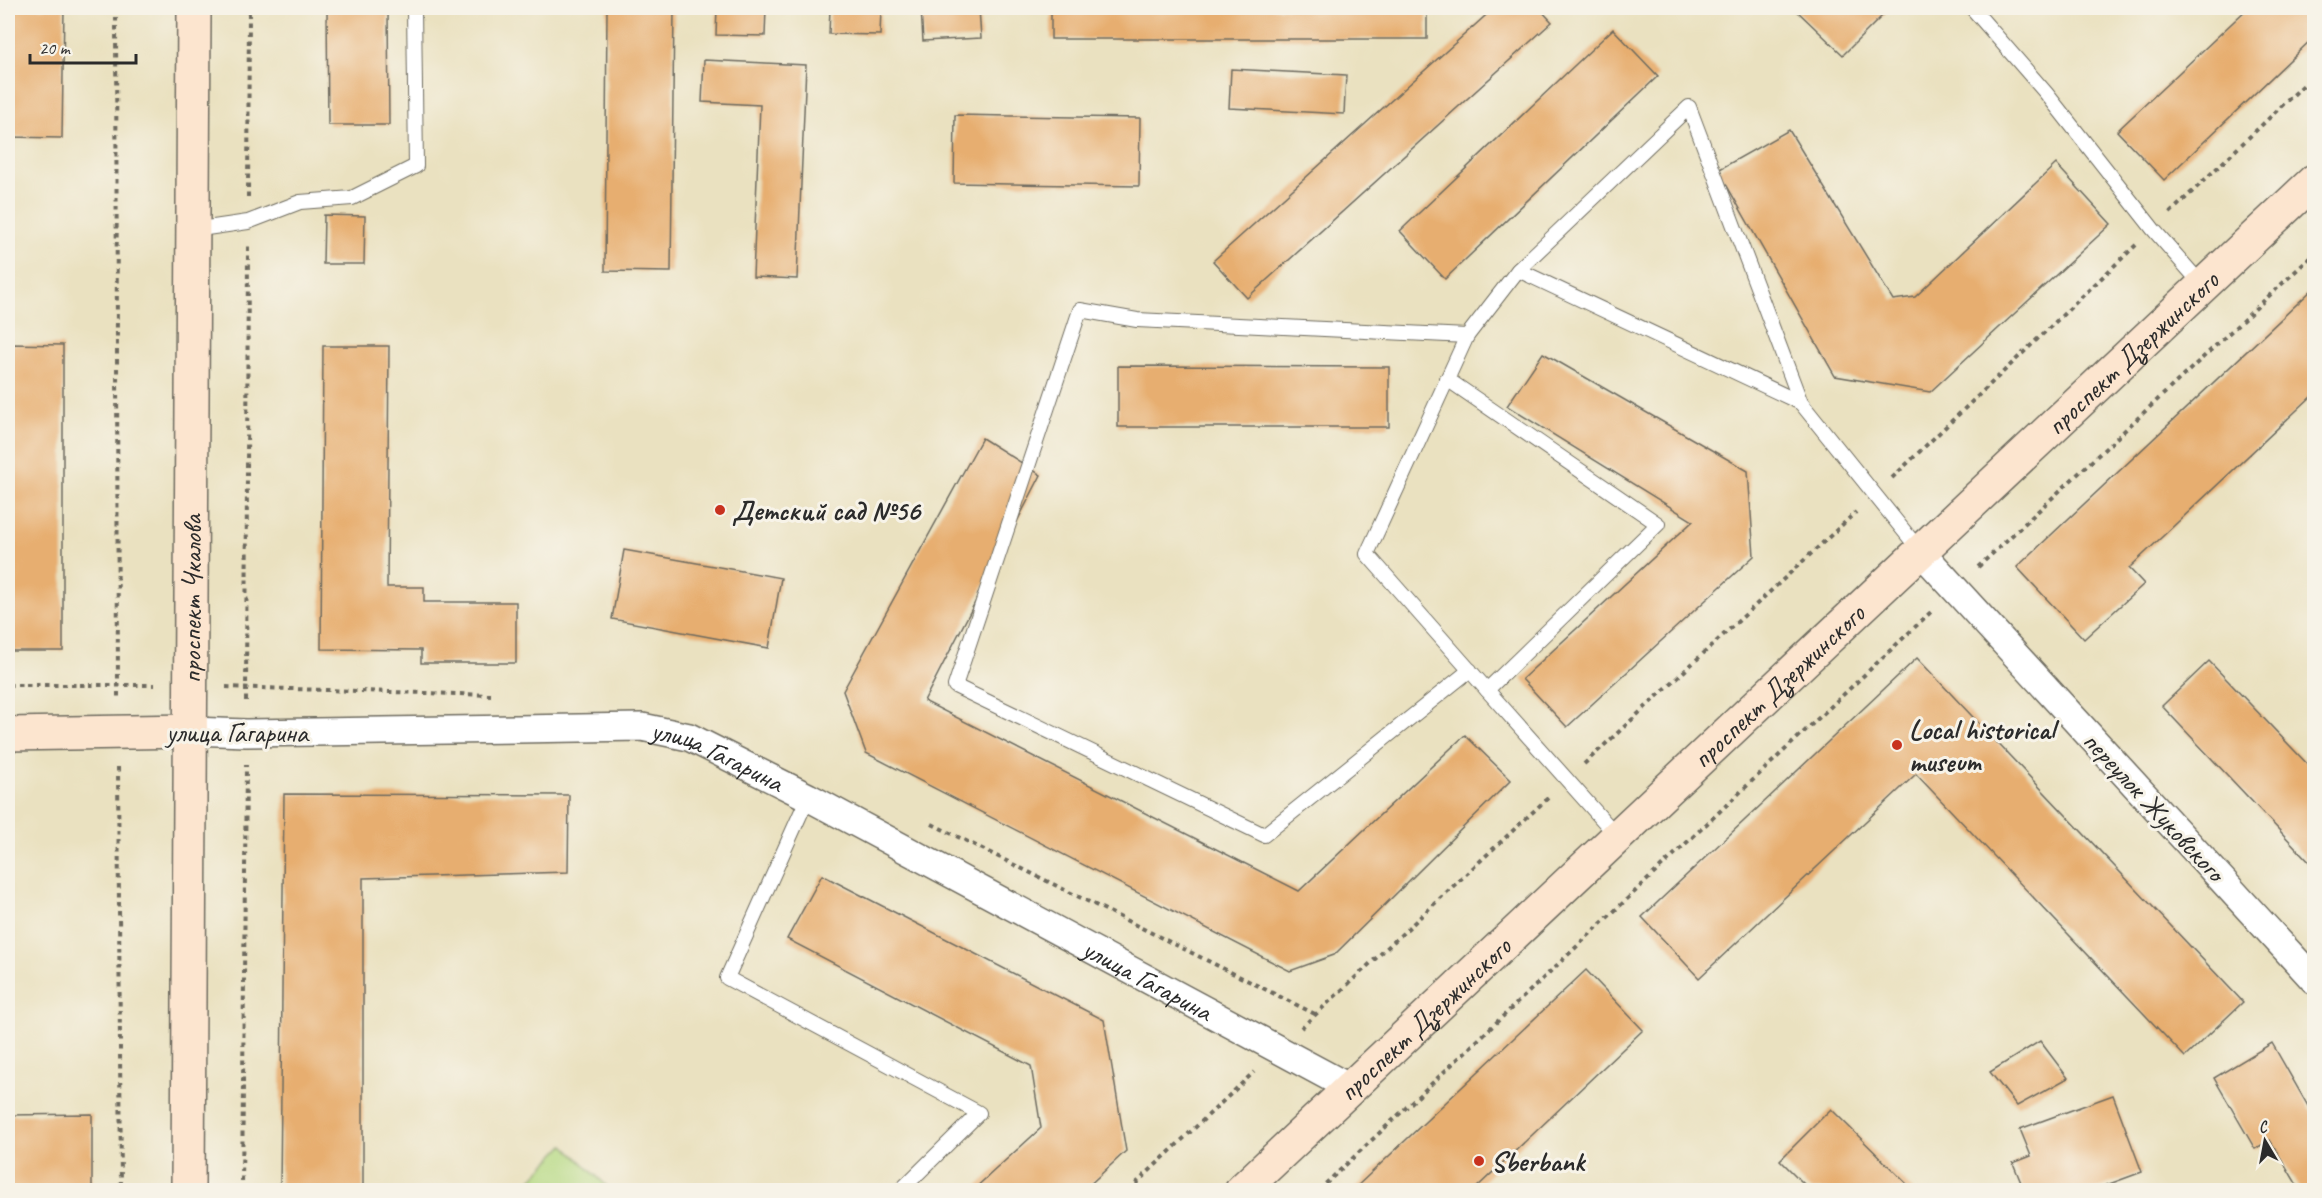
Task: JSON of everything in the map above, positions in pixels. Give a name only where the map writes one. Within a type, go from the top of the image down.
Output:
[{"type":"main road","name":"проспект Чкалова","points":[[188,1191],[194,8]]},
{"type":"main road","name":"проспект Дзержинского","points":[[1242,1191],[2314,181]]},
{"type":"main road","name":"улица Гагарина","points":[[8,734],[191,731]]},
{"type":"street","name":"переулок Жуковского","points":[[1921,552],[2314,980]]},
{"type":"street","name":"улица Гагарина","points":[[191,731],[246,733],[642,727],[689,737],[808,797],[1350,1088]]},
{"type":"lane","points":[[193,230],[248,222],[300,202],[352,198],[416,166],[414,8]]},
{"type":"lane","points":[[1972,8],[2046,93],[2153,229],[2203,285]]},
{"type":"lane","points":[[1618,837],[1367,554],[1467,336],[1518,270],[1689,107],[1801,403],[1921,552]]},
{"type":"lane","points":[[1518,270],[1801,403]]},
{"type":"lane","points":[[1467,336],[1137,320],[1080,310],[955,686],[1264,834],[1470,670]]},
{"type":"lane","points":[[1447,379],[1659,524],[1487,690]]},
{"type":"lane","points":[[808,797],[727,978],[979,1113],[900,1191]]},
{"type":"path","points":[[116,8],[121,1191]]},
{"type":"path","points":[[242,1191],[249,8]]},
{"type":"path","points":[[1129,1191],[1277,1049],[1875,495],[2314,75]]},
{"type":"path","points":[[1319,1191],[1955,589],[2314,254]]},
{"type":"path","points":[[8,685],[118,684]]},
{"type":"green space","points":[[564,1145],[611,1190],[521,1190]]},
{"type":"building","points":[[8,8],[64,8],[62,138],[8,137]]},
{"type":"building","points":[[327,8],[388,8],[389,125],[328,125]]},
{"type":"building","points":[[607,8],[674,8],[671,272],[605,271]]},
{"type":"building","points":[[717,8],[766,8],[765,36],[716,35]]},
{"type":"building","points":[[830,8],[881,8],[880,35],[829,34]]},
{"type":"building","points":[[921,8],[979,8],[981,38],[923,41]]},
{"type":"building","points":[[1051,8],[1427,8],[1427,39],[1051,39]]},
{"type":"building","points":[[1494,8],[1539,8],[1552,22],[1247,298],[1213,261]]},
{"type":"building","points":[[1794,8],[1890,8],[1843,55]]},
{"type":"building","points":[[2248,8],[2314,8],[2314,37],[2164,180],[2117,131]]},
{"type":"building","points":[[1613,29],[1658,76],[1445,279],[1400,231]]},
{"type":"building","points":[[704,60],[806,65],[797,279],[753,277],[760,105],[702,102]]},
{"type":"building","points":[[1231,69],[1346,75],[1344,114],[1229,108]]},
{"type":"building","points":[[955,115],[1140,118],[1139,186],[954,183]]},
{"type":"building","points":[[1789,130],[1893,300],[1915,297],[2056,164],[2111,224],[1930,392],[1835,376],[1718,170]]},
{"type":"building","points":[[324,215],[365,216],[364,264],[323,264]]},
{"type":"building","points":[[2314,288],[2314,394],[2129,568],[2144,584],[2084,639],[2017,567]]},
{"type":"building","points":[[8,344],[63,345],[63,651],[8,651]]},
{"type":"building","points":[[323,346],[389,346],[387,587],[424,587],[424,602],[516,602],[516,663],[421,663],[421,650],[321,649]]},
{"type":"building","points":[[1543,353],[1748,471],[1754,556],[1567,727],[1522,679],[1693,521],[1507,406]]},
{"type":"building","points":[[1118,366],[1389,367],[1389,427],[1118,427]]},
{"type":"building","points":[[982,438],[1041,475],[924,701],[1299,891],[1465,735],[1511,780],[1334,955],[1290,971],[866,753],[843,691]]},
{"type":"building","points":[[624,550],[781,578],[769,648],[612,619]]},
{"type":"building","points":[[1917,658],[2243,1002],[2185,1057],[1916,774],[1699,978],[1642,917]]},
{"type":"building","points":[[2209,661],[2314,771],[2314,867],[2162,706]]},
{"type":"building","points":[[284,794],[569,795],[568,872],[363,878],[363,1190],[280,1190]]},
{"type":"building","points":[[822,875],[1104,1020],[1126,1151],[1084,1190],[973,1190],[1041,1128],[1031,1066],[787,939]]},
{"type":"building","points":[[1586,970],[1643,1030],[1474,1190],[1353,1190]]},
{"type":"building","points":[[2040,1041],[2068,1078],[2017,1106],[1990,1072]]},
{"type":"building","points":[[2272,1043],[2312,1113],[2314,1112],[2314,1190],[2300,1190],[2270,1140],[2255,1149],[2214,1078]]},
{"type":"building","points":[[2113,1095],[2142,1172],[2093,1190],[2024,1190],[2013,1163],[2031,1156],[2020,1129]]},
{"type":"building","points":[[1831,1109],[1913,1190],[1810,1190],[1780,1160]]},
{"type":"building","points":[[92,1114],[92,1190],[8,1190],[8,1115]]},
{"type":"place","name":"Детский сад №56","points":[[720,510]]},
{"type":"place","name":"Local historical museum","points":[[1897,745]]},
{"type":"place","name":"Sberbank","points":[[1479,1161]]}]
